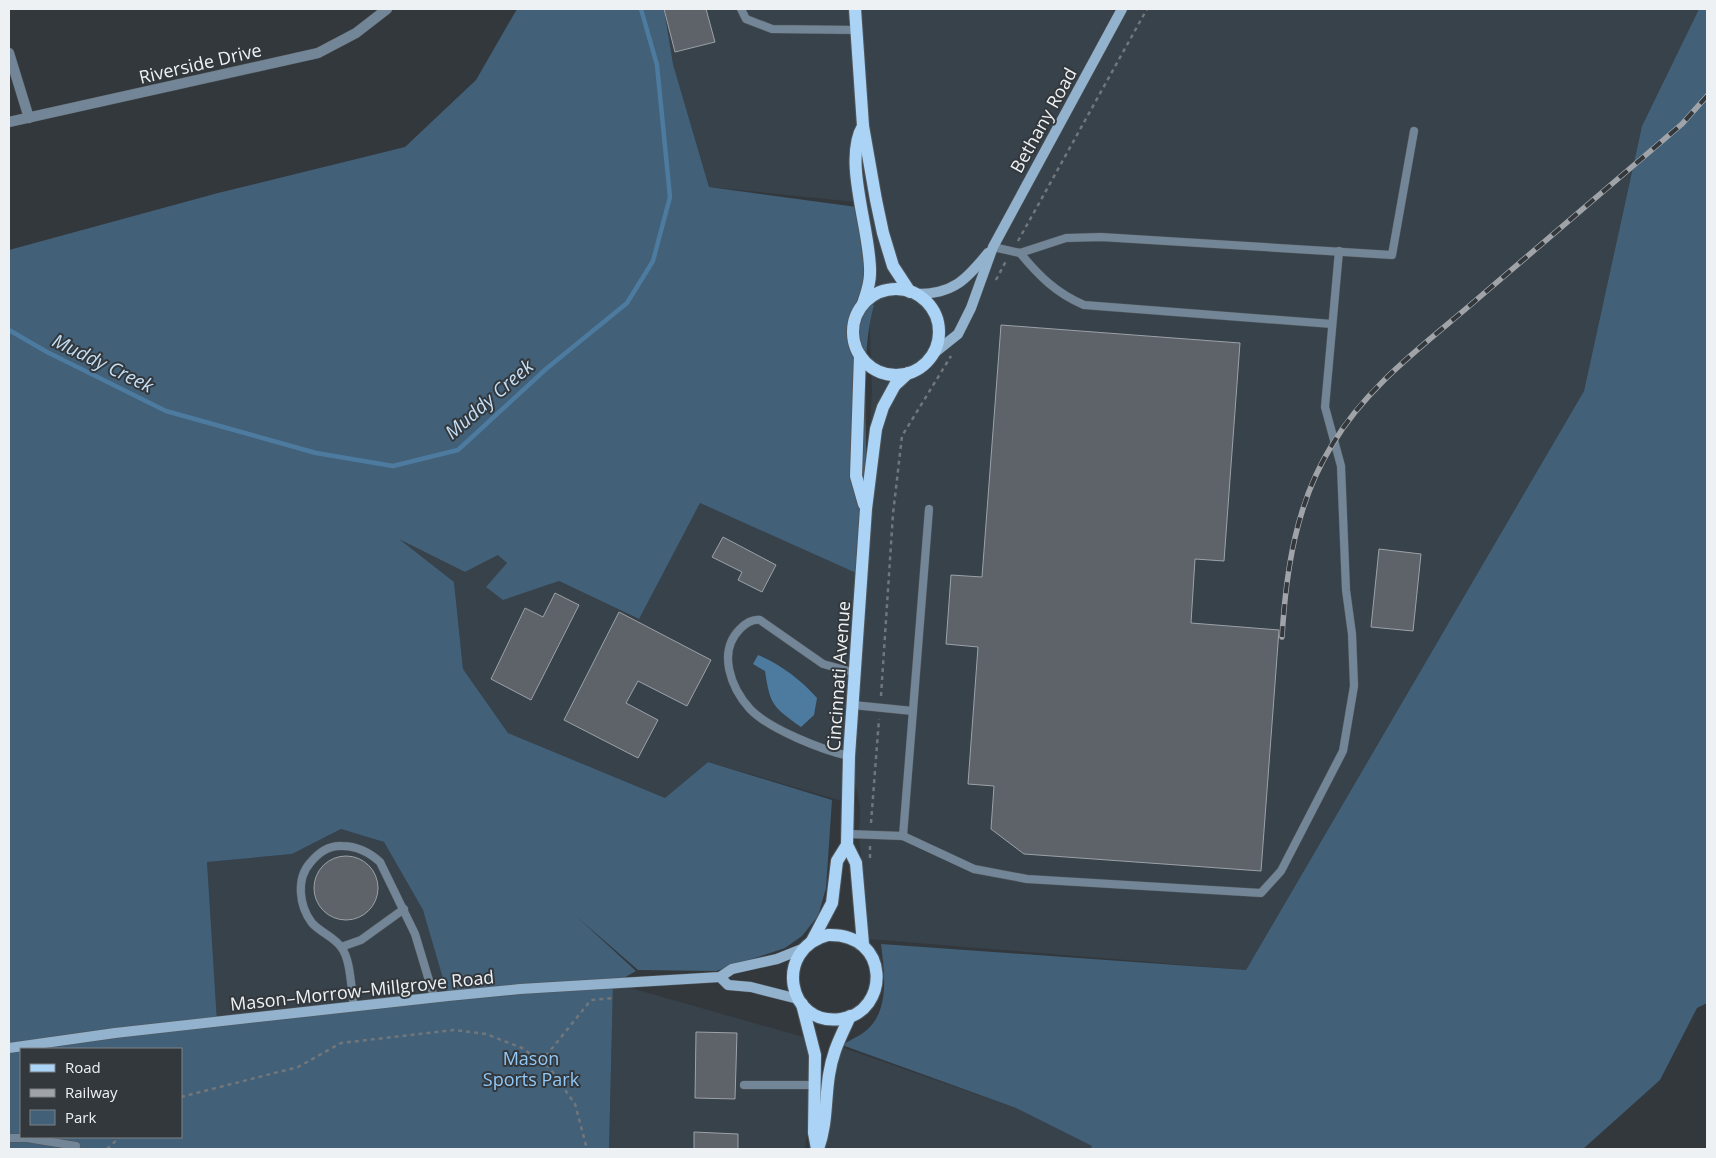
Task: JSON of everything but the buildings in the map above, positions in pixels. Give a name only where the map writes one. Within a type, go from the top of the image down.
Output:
[{"type":"main road","points":[[855,9],[863,126],[883,233],[893,266],[914,293],[927,302],[937,320],[938,340],[933,354],[923,365],[908,373],[896,375],[881,372],[868,365],[860,355],[854,340],[854,325],[863,305],[870,273],[858,188],[856,137],[863,126]]},
{"type":"main road","points":[[863,305],[877,293],[890,289],[914,293]]},
{"type":"main road","name":"Cincinnati Avenue","points":[[860,355],[856,476],[866,509]]},
{"type":"main road","name":"Cincinnati Avenue","points":[[864,944],[856,864],[847,840],[849,756],[866,509],[876,429],[883,407],[895,385],[908,373]]},
{"type":"main road","name":"Cincinnati Avenue","points":[[807,945],[832,903],[837,861],[847,840]]},
{"type":"main road","points":[[800,1001],[811,1012],[820,1017],[840,1019],[850,1016],[866,1004],[876,986],[875,966],[864,944],[838,935],[828,935],[807,945],[796,958],[792,978],[815,1055],[814,1133],[818,1149]]},
{"type":"main road","points":[[818,1149],[824,1133],[829,1077],[836,1043],[850,1016]]},
{"type":"street","name":"Riverside Drive","points":[[9,122],[318,53],[356,33],[386,9]]},
{"type":"street","name":"Bethany Road","points":[[933,354],[958,334],[971,308],[993,247],[1122,9]]},
{"type":"street","points":[[9,53],[29,118]]},
{"type":"street","name":"Bethany Road","points":[[914,293],[936,294],[955,287],[970,274],[993,247]]},
{"type":"street","name":"Mason–Morrow–Millgrove Road","points":[[9,1048],[106,1034],[520,989],[720,977],[732,969],[777,959],[807,945]]},
{"type":"street","name":"Mason–Morrow–Millgrove Road","points":[[720,977],[728,985],[751,987],[800,1001]]},
{"type":"lane","points":[[741,9],[746,19],[772,29],[857,30]]},
{"type":"lane","points":[[993,247],[1017,251],[1066,238],[1101,237],[1339,251],[1392,256],[1414,131]]},
{"type":"lane","points":[[1017,251],[1039,276],[1064,296],[1084,305],[1332,324]]},
{"type":"lane","points":[[847,840],[870,835],[903,836],[974,869],[1027,879],[1261,893],[1282,871],[1343,751],[1354,686],[1352,634],[1346,590],[1340,466],[1325,407],[1339,251]]},
{"type":"lane","points":[[903,836],[928,509]]},
{"type":"lane","points":[[849,756],[828,752],[800,740],[751,710],[741,697],[730,673],[727,659],[733,637],[751,621],[760,620],[823,664],[856,673]]},
{"type":"lane","points":[[853,706],[913,711]]},
{"type":"lane","points":[[354,1006],[347,959],[341,947],[313,924],[300,896],[302,878],[306,867],[316,855],[327,849],[340,846],[351,846],[372,854],[384,870],[415,934],[434,998]]},
{"type":"lane","points":[[341,947],[361,940],[404,910]]},
{"type":"lane","points":[[744,1085],[815,1085]]},
{"type":"lane","points":[[9,1138],[27,1138],[76,1146],[74,1149]]},
{"type":"path","points":[[994,284],[1017,251],[1147,9]]},
{"type":"path","points":[[870,864],[870,835],[893,514],[902,436],[954,352]]},
{"type":"path","points":[[542,1062],[590,1000],[619,997]]},
{"type":"path","points":[[182,1097],[298,1067],[341,1042],[454,1030],[486,1034],[522,1048],[549,1067],[575,1104],[586,1149]]},
{"type":"path","points":[[107,1149],[119,1138]]},
{"type":"shaded area","points":[[664,9],[1110,9],[1120,13],[1122,9],[1699,9],[1642,126],[1584,391],[1246,970],[869,939],[859,837],[860,807],[850,759],[849,803],[708,762],[665,798],[508,733],[463,669],[454,582],[396,537],[465,572],[498,555],[508,563],[503,599],[559,581],[638,619],[700,503],[863,575],[872,390],[866,203],[709,187],[673,64]]},
{"type":"shaded area","points":[[758,655],[790,673],[817,698],[814,715],[801,727],[784,715],[774,704],[765,671],[753,664]]},
{"type":"shaded area","points":[[341,829],[384,842],[423,910],[448,996],[217,1022],[207,862],[292,854]]},
{"type":"shaded area","points":[[613,983],[803,1037],[810,1050],[810,1108],[805,1149],[609,1149]]},
{"type":"shaded area","points":[[838,1046],[1016,1108],[1092,1146],[1090,1149],[825,1149]]},
{"type":"green space","name":"Mason Sports Park","points":[[517,9],[664,9],[673,64],[709,187],[864,208],[866,303],[874,305],[868,336],[866,369],[863,576],[700,503],[639,619],[559,581],[503,600],[486,587],[507,563],[498,555],[465,572],[399,539],[454,582],[463,669],[508,733],[665,798],[708,762],[832,800],[826,888],[818,916],[802,936],[785,948],[716,971],[638,970],[576,916],[636,971],[613,984],[609,1149],[9,1149],[9,250],[218,193],[405,147],[476,80]],"holes":[[[341,829],[384,842],[423,910],[448,996],[217,1022],[207,862],[292,854]]]},
{"type":"green space","points":[[1699,9],[1707,9],[1707,1003],[1697,1008],[1660,1080],[1583,1149],[1090,1149],[1092,1146],[1016,1108],[842,1045],[869,1028],[880,1010],[884,988],[881,944],[1246,970],[1584,391],[1642,126]]},
{"type":"waterway","name":"Muddy Creek","points":[[9,330],[47,352],[166,411],[316,453],[393,466],[458,450],[546,369],[627,303],[653,261],[670,197],[657,65],[641,9]]},
{"type":"railway","points":[[1282,637],[1286,587],[1301,514],[1320,467],[1346,424],[1379,385],[1398,367],[1682,124],[1707,96]]}]
